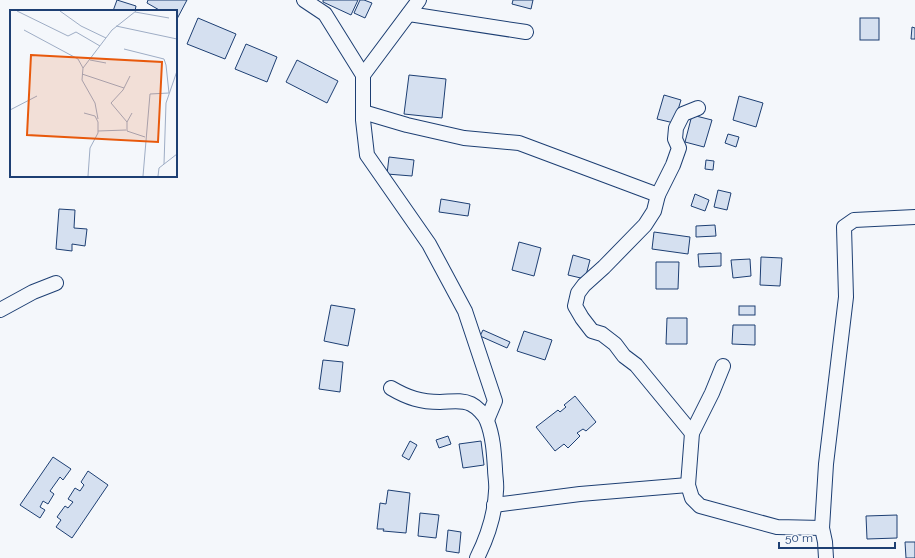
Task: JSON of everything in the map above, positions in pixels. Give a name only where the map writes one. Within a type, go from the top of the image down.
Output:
[{"type":"street","points":[[304,0],[325,14],[363,75],[362,112],[367,155],[429,244],[464,311],[495,401],[487,420]]},
{"type":"street","points":[[363,75],[419,0]]},
{"type":"street","points":[[409,14],[526,32]]},
{"type":"street","points":[[692,433],[636,365],[624,356],[615,344],[602,334],[592,331],[575,306],[578,294],[584,285],[645,225],[654,211],[658,195],[673,165],[679,148],[675,139],[676,128],[684,114],[698,108]]},
{"type":"street","points":[[362,112],[407,125],[464,138],[519,143],[658,195]]},
{"type":"street","points":[[826,558],[822,528],[826,464],[846,298],[844,227],[854,220],[915,217]]},
{"type":"street","points":[[0,310],[33,292],[56,283]]},
{"type":"street","points":[[723,366],[692,433],[688,485],[692,498],[700,506],[778,527],[822,528]]},
{"type":"street","points":[[391,388],[405,396],[420,401],[459,401],[471,404],[487,420],[493,442],[496,490],[494,505],[484,543],[476,558]]},
{"type":"street","points":[[494,505],[580,494],[688,485]]},
{"type":"building","points":[[117,0],[136,6],[135,10],[113,10]]},
{"type":"building","points":[[148,0],[187,0],[177,19],[177,10],[159,10],[147,3]]},
{"type":"building","points":[[323,0],[358,0],[351,15],[323,2]]},
{"type":"building","points":[[360,0],[372,3],[365,18],[354,13]]},
{"type":"building","points":[[513,0],[533,0],[531,9],[512,4]]},
{"type":"building","points":[[198,18],[236,34],[225,59],[187,44]]},
{"type":"building","points":[[860,18],[879,18],[879,40],[860,40]]},
{"type":"building","points":[[912,27],[915,28],[915,39],[911,39]]},
{"type":"building","points":[[246,44],[277,57],[267,82],[235,69]]},
{"type":"building","points":[[297,60],[338,81],[327,103],[286,82]]},
{"type":"building","points":[[409,75],[446,79],[442,118],[404,114]]},
{"type":"building","points":[[664,95],[681,100],[674,123],[657,119]]},
{"type":"building","points":[[739,96],[763,103],[756,127],[733,120]]},
{"type":"building","points":[[692,115],[712,120],[704,147],[685,142]]},
{"type":"building","points":[[728,134],[739,137],[736,147],[725,143]]},
{"type":"building","points":[[389,157],[414,160],[412,176],[387,174]]},
{"type":"building","points":[[706,160],[714,161],[713,170],[705,169]]},
{"type":"building","points":[[718,190],[731,193],[727,210],[714,207]]},
{"type":"building","points":[[695,194],[709,200],[705,211],[691,206]]},
{"type":"building","points":[[441,199],[470,204],[468,216],[439,212]]},
{"type":"building","points":[[59,209],[75,210],[74,228],[87,229],[85,246],[72,244],[72,251],[56,249]]},
{"type":"building","points":[[715,225],[716,236],[696,237],[696,226]]},
{"type":"building","points":[[654,232],[690,237],[688,254],[652,249]]},
{"type":"building","points":[[519,242],[541,248],[534,276],[512,270]]},
{"type":"building","points":[[721,253],[721,266],[699,267],[698,254]]},
{"type":"building","points":[[573,255],[590,260],[585,279],[568,275]]},
{"type":"building","points":[[761,257],[782,258],[780,286],[760,285]]},
{"type":"building","points":[[750,259],[751,276],[733,278],[731,260]]},
{"type":"building","points":[[656,262],[679,262],[678,289],[656,289]]},
{"type":"building","points":[[331,305],[355,309],[348,346],[324,341]]},
{"type":"building","points":[[739,306],[755,306],[755,315],[739,315]]},
{"type":"building","points":[[667,318],[687,318],[687,344],[666,344]]},
{"type":"building","points":[[733,325],[755,325],[755,345],[732,344]]},
{"type":"building","points":[[483,330],[510,342],[507,348],[480,336]]},
{"type":"building","points":[[524,331],[552,340],[545,360],[517,351]]},
{"type":"building","points":[[323,360],[343,362],[340,392],[319,389]]},
{"type":"building","points":[[575,396],[596,422],[586,431],[583,429],[577,433],[580,436],[568,448],[564,444],[555,451],[536,427],[558,410],[560,412],[566,407],[564,405]]},
{"type":"building","points":[[448,436],[451,444],[439,448],[436,440]]},
{"type":"building","points":[[410,441],[417,445],[409,460],[402,456]]},
{"type":"building","points":[[481,441],[484,465],[463,468],[459,444]]},
{"type":"building","points":[[53,457],[71,469],[63,480],[60,477],[50,491],[54,494],[48,504],[43,501],[40,507],[45,510],[40,518],[20,505]]},
{"type":"building","points":[[88,471],[108,485],[72,538],[56,527],[61,520],[57,517],[65,506],[68,508],[73,502],[68,499],[75,488],[80,491],[84,485],[81,482]]},
{"type":"building","points":[[388,490],[410,493],[406,533],[377,529],[380,503],[386,504]]},
{"type":"building","points":[[420,513],[439,515],[436,538],[418,536]]},
{"type":"building","points":[[897,515],[897,538],[867,539],[866,516]]},
{"type":"building","points":[[448,530],[461,532],[459,553],[446,551]]},
{"type":"building","points":[[905,542],[915,542],[915,558],[906,558]]}]
